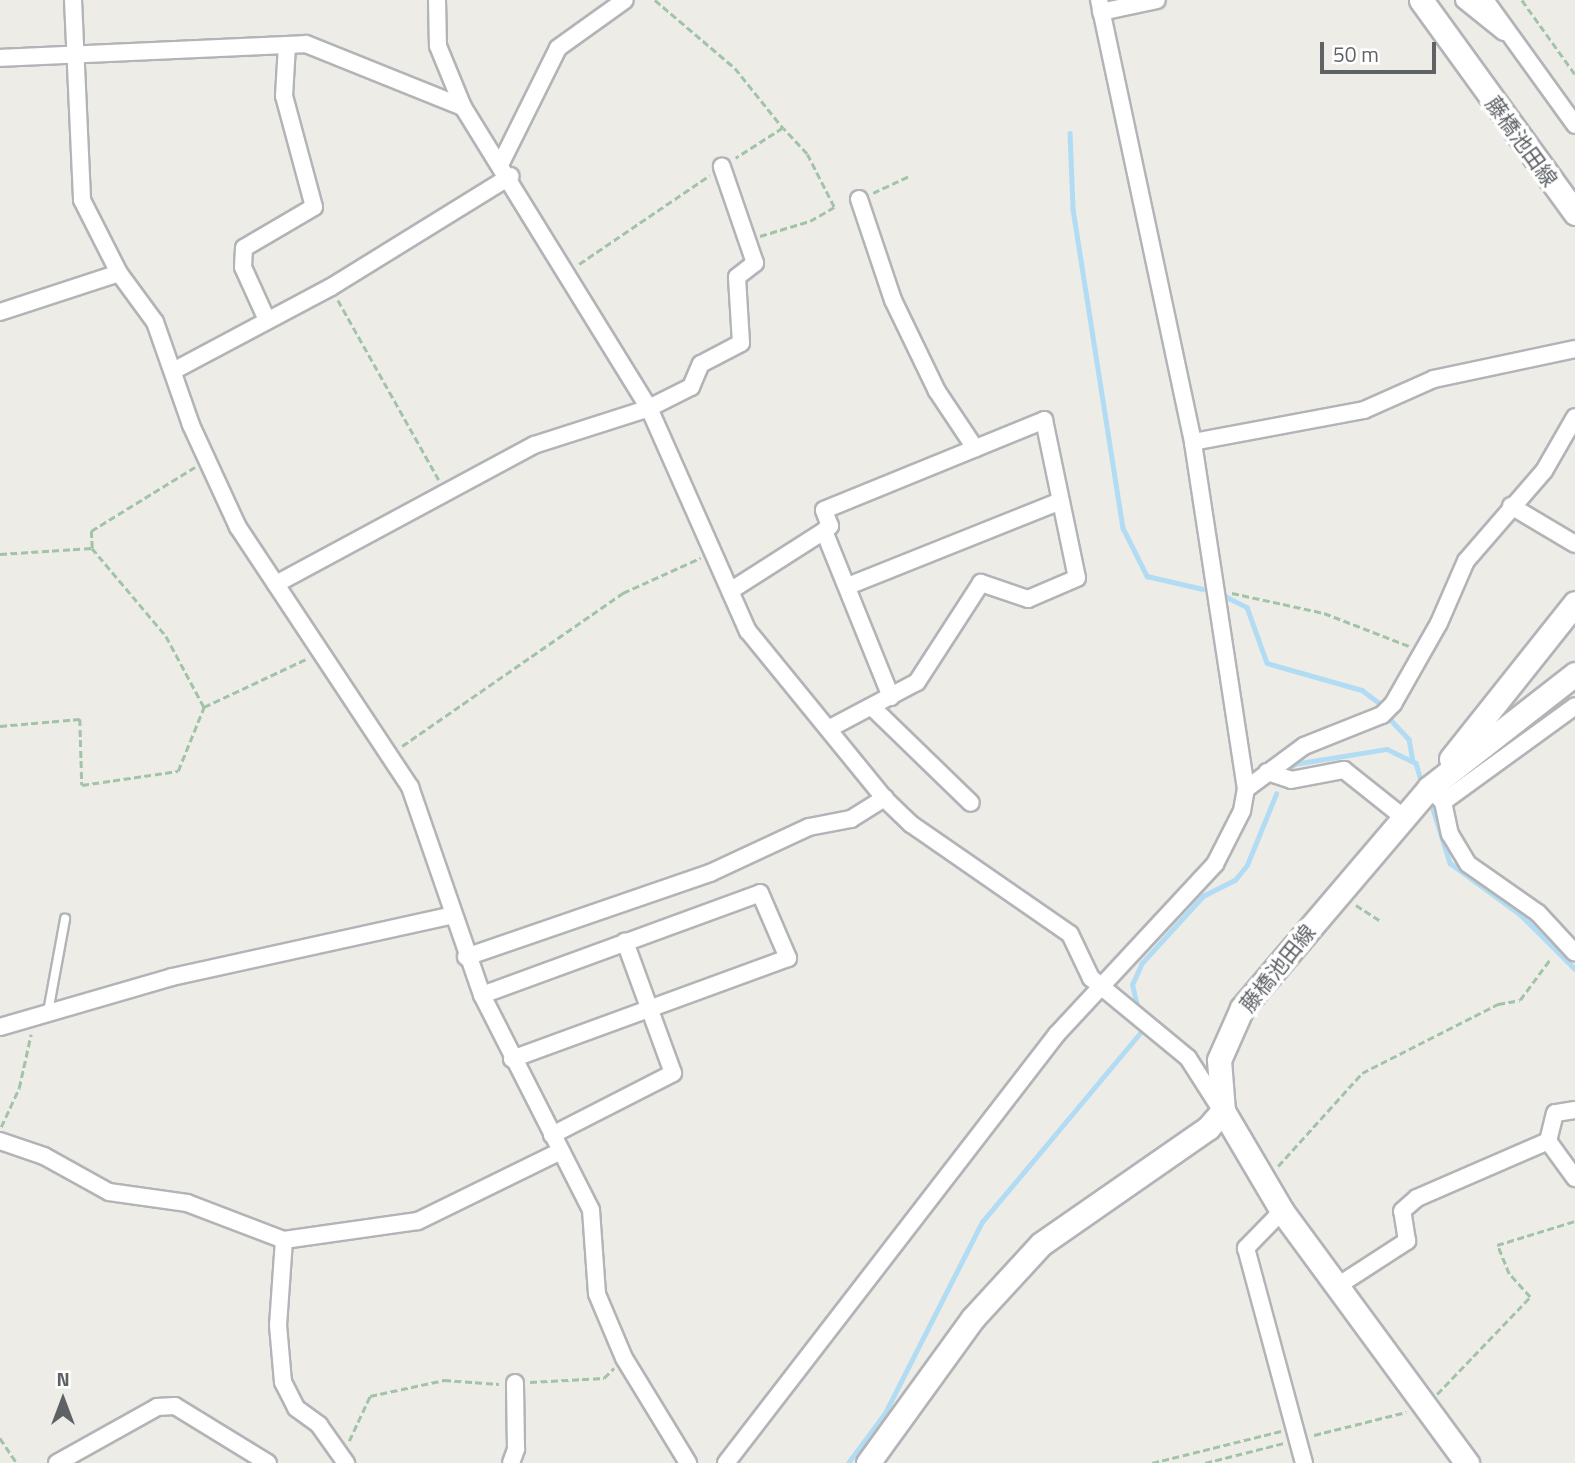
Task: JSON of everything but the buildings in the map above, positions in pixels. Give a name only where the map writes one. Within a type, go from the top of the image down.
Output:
[{"type":"main road","name":"藤橋池田線","points":[[1421,0],[1575,213]]},
{"type":"main road","points":[[1553,183],[1575,234]]},
{"type":"main road","points":[[1436,795],[1575,603]]},
{"type":"main road","name":"藤橋池田線","points":[[1467,1463],[1423,1408],[1264,1182],[1223,1111],[1219,1060],[1242,1008],[1403,817],[1436,795],[1575,674]]},
{"type":"main road","points":[[868,1463],[973,1318],[1041,1244],[1208,1128],[1223,1111]]},
{"type":"street","points":[[73,0],[82,201],[118,273],[155,322],[176,370],[207,460],[239,527],[390,754],[428,827],[466,957],[482,995],[512,1059],[591,1210],[597,1294],[624,1358],[688,1463]]},
{"type":"street","points":[[437,0],[438,46],[463,107],[506,169],[649,408],[730,591],[768,658],[830,728],[885,798],[911,824],[1070,934],[1091,978],[1188,1058],[1223,1111]]},
{"type":"street","points":[[176,370],[331,288],[506,169],[558,48],[625,0]]},
{"type":"street","points":[[726,1463],[837,1312],[932,1200],[1057,1034],[1104,990],[1215,864],[1234,835],[1246,789],[1193,442],[1100,6],[1157,0]]},
{"type":"street","points":[[1464,0],[1499,33],[1508,32]]},
{"type":"street","points":[[1485,0],[1575,125]]},
{"type":"street","points":[[0,58],[76,51],[306,44],[357,61],[463,107]]},
{"type":"street","points":[[267,320],[243,267],[244,248],[314,207],[284,96],[287,45]]},
{"type":"street","points":[[276,584],[448,496],[534,445],[649,408],[691,387],[701,364],[741,343],[737,277],[755,263],[722,167]]},
{"type":"street","points":[[859,200],[898,310],[937,391],[975,448]]},
{"type":"street","points":[[0,312],[118,273]]},
{"type":"street","points":[[1193,442],[1364,410],[1434,379],[1575,349]]},
{"type":"street","points":[[1246,789],[1304,746],[1382,715],[1422,653],[1466,561],[1544,471],[1575,417]]},
{"type":"street","points":[[730,591],[830,526],[824,510],[1044,419],[1077,578],[1028,599],[981,583],[917,682],[873,708],[830,728]]},
{"type":"street","points":[[848,586],[1061,501]]},
{"type":"street","points":[[1511,506],[1575,544]]},
{"type":"street","points":[[824,531],[891,697]]},
{"type":"street","points":[[1575,706],[1436,795],[1450,834],[1468,864],[1538,913],[1575,953]]},
{"type":"street","points":[[873,708],[971,803]]},
{"type":"street","points":[[1267,772],[1291,780],[1344,770],[1403,817]]},
{"type":"street","points":[[466,957],[710,873],[809,827],[851,819],[885,798]]},
{"type":"street","points":[[482,995],[761,893],[788,958],[512,1059]]},
{"type":"street","points":[[0,1027],[172,977],[453,915]]},
{"type":"street","points":[[552,1135],[668,1081],[673,1073],[625,942]]},
{"type":"street","points":[[1548,1141],[1555,1113],[1575,1110]]},
{"type":"street","points":[[0,1141],[44,1156],[109,1192],[187,1203],[284,1240],[418,1220],[561,1151]]},
{"type":"street","points":[[1548,1141],[1575,1178]]},
{"type":"street","points":[[1336,1287],[1407,1241],[1402,1211],[1417,1199],[1548,1141]]},
{"type":"street","points":[[1282,1211],[1247,1248],[1304,1463]]},
{"type":"street","points":[[284,1240],[278,1325],[283,1382],[296,1408],[319,1426],[343,1459]]},
{"type":"street","points":[[511,1463],[516,1449],[515,1383]]},
{"type":"street","points":[[57,1463],[157,1406],[175,1406],[268,1463]]},
{"type":"lane","points":[[48,1012],[65,919]]},
{"type":"path","points":[[655,0],[735,68],[807,154],[834,207],[810,221],[747,240]]},
{"type":"path","points":[[1522,0],[1575,74]]},
{"type":"path","points":[[567,271],[783,128]]},
{"type":"path","points":[[331,288],[448,496]]},
{"type":"path","points":[[204,707],[166,636],[92,548],[90,531],[207,460]]},
{"type":"path","points":[[0,554],[92,548]]},
{"type":"path","points":[[390,754],[623,593],[714,552]]},
{"type":"path","points":[[1214,586],[1324,613],[1422,653]]},
{"type":"path","points":[[0,726],[80,719],[82,785],[178,771],[204,707],[323,651]]},
{"type":"path","points":[[1337,894],[1382,922]]},
{"type":"path","points":[[1264,1182],[1362,1073],[1498,1004],[1520,1000],[1551,958]]},
{"type":"path","points":[[0,1128],[19,1088],[32,1017]]},
{"type":"path","points":[[1152,1463],[1423,1408],[1530,1297],[1509,1274],[1497,1245],[1575,1221]]},
{"type":"path","points":[[343,1459],[370,1396],[444,1380],[515,1383],[604,1378],[624,1358]]},
{"type":"path","points":[[1205,1463],[1296,1434]]},
{"type":"path","points":[[0,1438],[17,1463]]},
{"type":"waterway","points":[[1070,133],[1073,209],[1123,528],[1147,576],[1203,589]]},
{"type":"waterway","points":[[1221,594],[1247,607],[1267,663],[1362,690],[1382,705]]},
{"type":"waterway","points":[[1391,720],[1409,739],[1413,761]]},
{"type":"waterway","points":[[1290,770],[1294,764],[1387,749],[1416,763],[1420,777]]},
{"type":"waterway","points":[[1137,1006],[1132,985],[1142,963],[1203,896],[1235,880],[1247,865],[1276,794]]},
{"type":"waterway","points":[[1433,809],[1450,863],[1521,915],[1575,969]]},
{"type":"waterway","points":[[848,1463],[885,1413],[982,1222],[1141,1032]]}]
